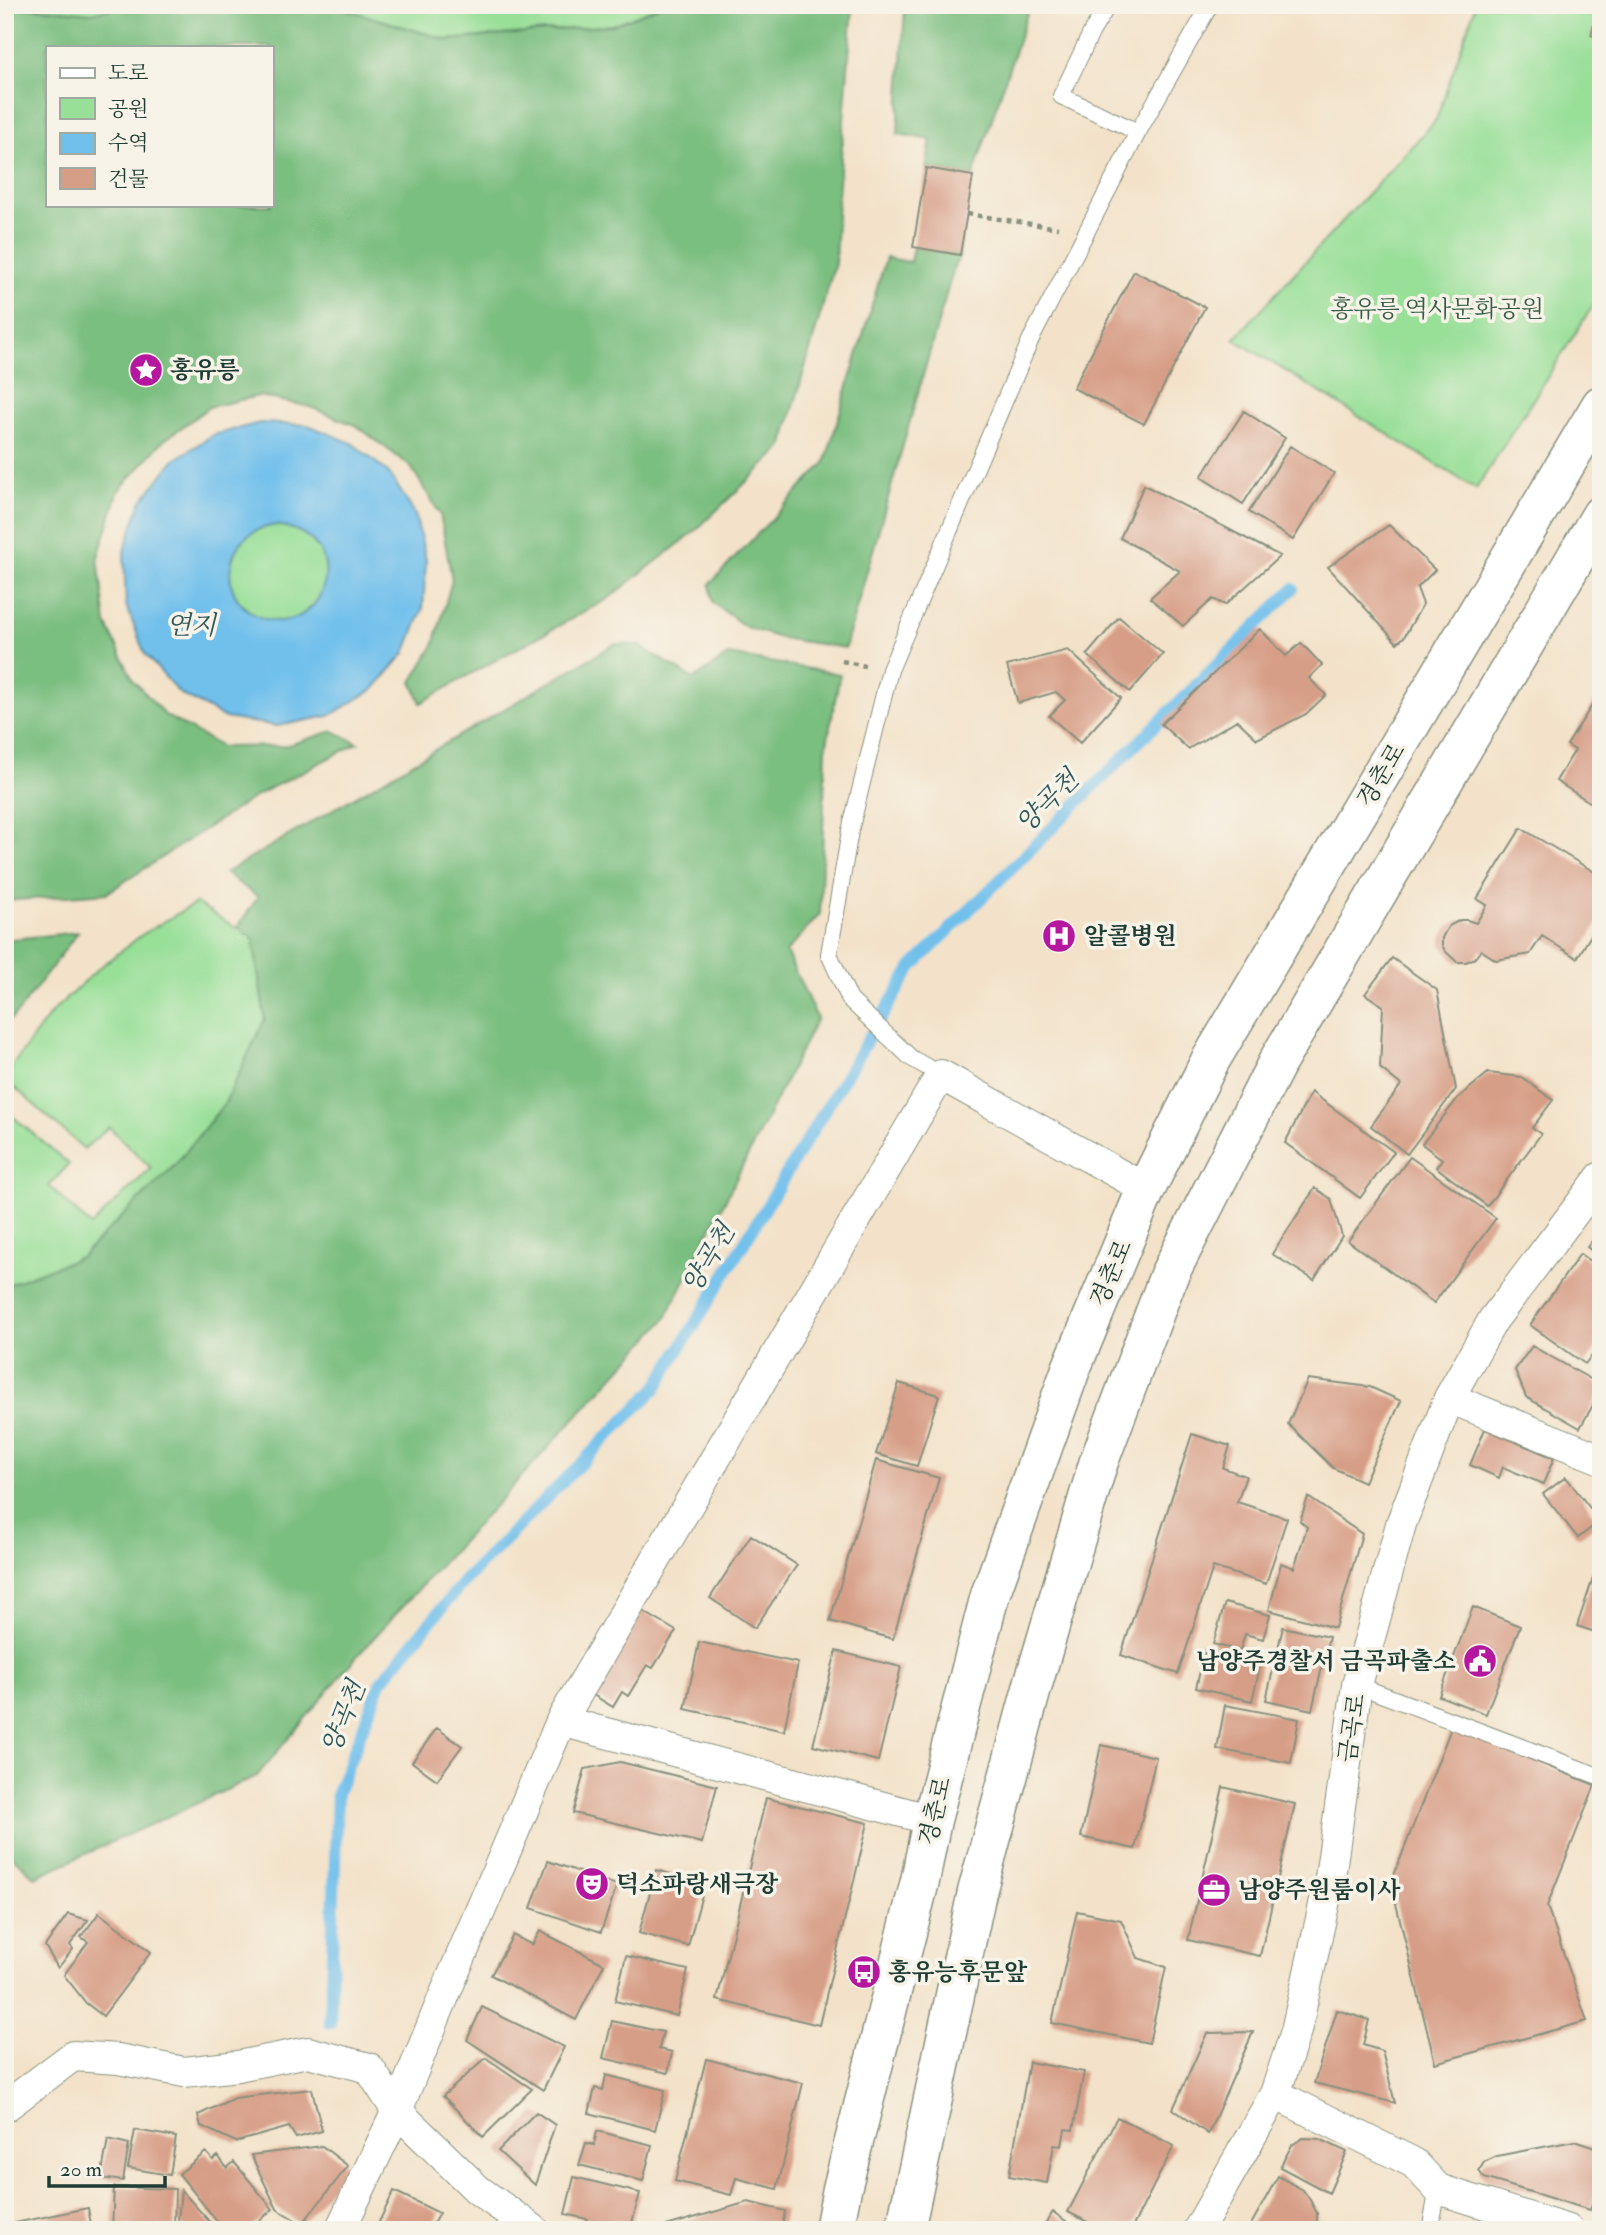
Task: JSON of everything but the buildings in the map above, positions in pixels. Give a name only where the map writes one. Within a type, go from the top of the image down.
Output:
[{"type":"street","name":"경춘로","points":[[834,2230],[920,1881],[932,1820],[990,1595],[1071,1369],[1146,1189],[1210,1061],[1601,405]]},
{"type":"street","points":[[905,2230],[977,1892],[1034,1681],[1098,1464],[1169,1275],[1278,1061],[1601,515]]},
{"type":"street","points":[[340,2230],[397,2111],[561,1721],[940,1075],[1146,1189]]},
{"type":"street","name":"금곡로","points":[[1198,2230],[1275,2094],[1296,2031],[1330,1878],[1357,1685],[1401,1524],[1449,1398],[1493,1320],[1601,1177]]},
{"type":"street","points":[[1449,1398],[1601,1459]]},
{"type":"street","points":[[561,1721],[932,1820]]},
{"type":"street","points":[[5,2107],[73,2056],[118,2059],[184,2072],[238,2067],[308,2052],[369,2068],[397,2111],[478,2190],[534,2230]]},
{"type":"street","points":[[1275,2094],[1414,2163],[1438,2189],[1568,2230]]},
{"type":"lane","points":[[1108,5],[1061,96],[1138,132]]},
{"type":"lane","points":[[940,1075],[911,1058],[850,1000],[829,954],[850,831],[890,670],[1030,341],[1138,132],[1210,5]]},
{"type":"lane","points":[[1357,1685],[1601,1777]]},
{"type":"lane","points":[[1430,2230],[1438,2189]]},
{"type":"path","points":[[967,214],[1086,233]]},
{"type":"green space","points":[[5,5],[128,5],[92,13]]},
{"type":"green space","points":[[128,5],[331,5],[447,40],[613,25],[663,5],[853,6],[835,263],[782,448],[694,532],[608,599],[421,703],[412,682],[434,645],[452,580],[440,514],[411,467],[357,426],[310,407],[259,396],[209,407],[162,442],[119,490],[98,557],[106,623],[133,680],[165,715],[222,747],[285,746],[333,731],[358,743],[259,794],[107,893],[5,901],[5,6],[92,13]]},
{"type":"green space","points":[[331,5],[663,5],[613,25],[447,40]]},
{"type":"green space","points":[[905,5],[1030,5],[973,176],[926,168],[931,140],[898,134]]},
{"type":"green space","name":"홍유릉 역사문화공원","points":[[1476,5],[1601,5],[1601,293],[1476,489],[1234,339],[1436,120]]},
{"type":"green space","points":[[913,247],[960,255],[954,267],[845,648],[780,638],[746,627],[713,603],[710,584],[825,463],[886,258],[910,262]]},
{"type":"green space","points":[[278,525],[296,529],[312,539],[322,555],[326,573],[322,591],[312,607],[296,617],[278,621],[260,617],[244,607],[234,591],[230,573],[234,555],[244,539],[260,529]]},
{"type":"green space","points":[[615,644],[638,645],[694,679],[729,655],[840,674],[826,749],[820,914],[786,952],[817,1018],[665,1320],[358,1655],[257,1776],[35,1877],[5,1849],[5,1286],[81,1257],[176,1164],[225,1103],[265,1019],[253,938],[237,928],[258,897],[225,873]]},
{"type":"green space","points":[[196,903],[253,938],[265,1019],[225,1103],[176,1164],[81,1257],[5,1286],[5,1110],[69,1164],[49,1186],[91,1226],[151,1168],[109,1127],[84,1149],[5,1079],[5,1075],[53,1011],[99,968],[143,934]]},
{"type":"green space","points":[[78,932],[19,1011],[5,1025],[5,940]]},
{"type":"water","name":"연지","points":[[260,423],[308,425],[352,443],[389,473],[415,514],[426,560],[423,608],[405,653],[374,689],[329,716],[277,726],[225,718],[179,693],[145,654],[126,605],[124,552],[141,502],[173,461],[213,435]],"holes":[[[276,525],[301,533],[317,547],[325,563],[325,582],[318,598],[306,612],[289,620],[269,620],[252,613],[238,600],[231,584],[231,567],[240,543],[253,532]]]},
{"type":"waterway","name":"양곡천","points":[[330,2023],[337,1793],[381,1682],[465,1580],[656,1388],[912,967],[1293,589]]},
{"type":"place","name":"홍유릉","points":[[146,370]]},
{"type":"place","name":"알콜병원","points":[[1059,936]]},
{"type":"place","name":"남양주경찰서 금곡파출소","points":[[1480,1661]]},
{"type":"place","name":"덕소파랑새극장","points":[[592,1884]]},
{"type":"place","name":"남양주원룸이사","points":[[1214,1890]]},
{"type":"place","name":"홍유능후문앞","points":[[864,1972]]}]
